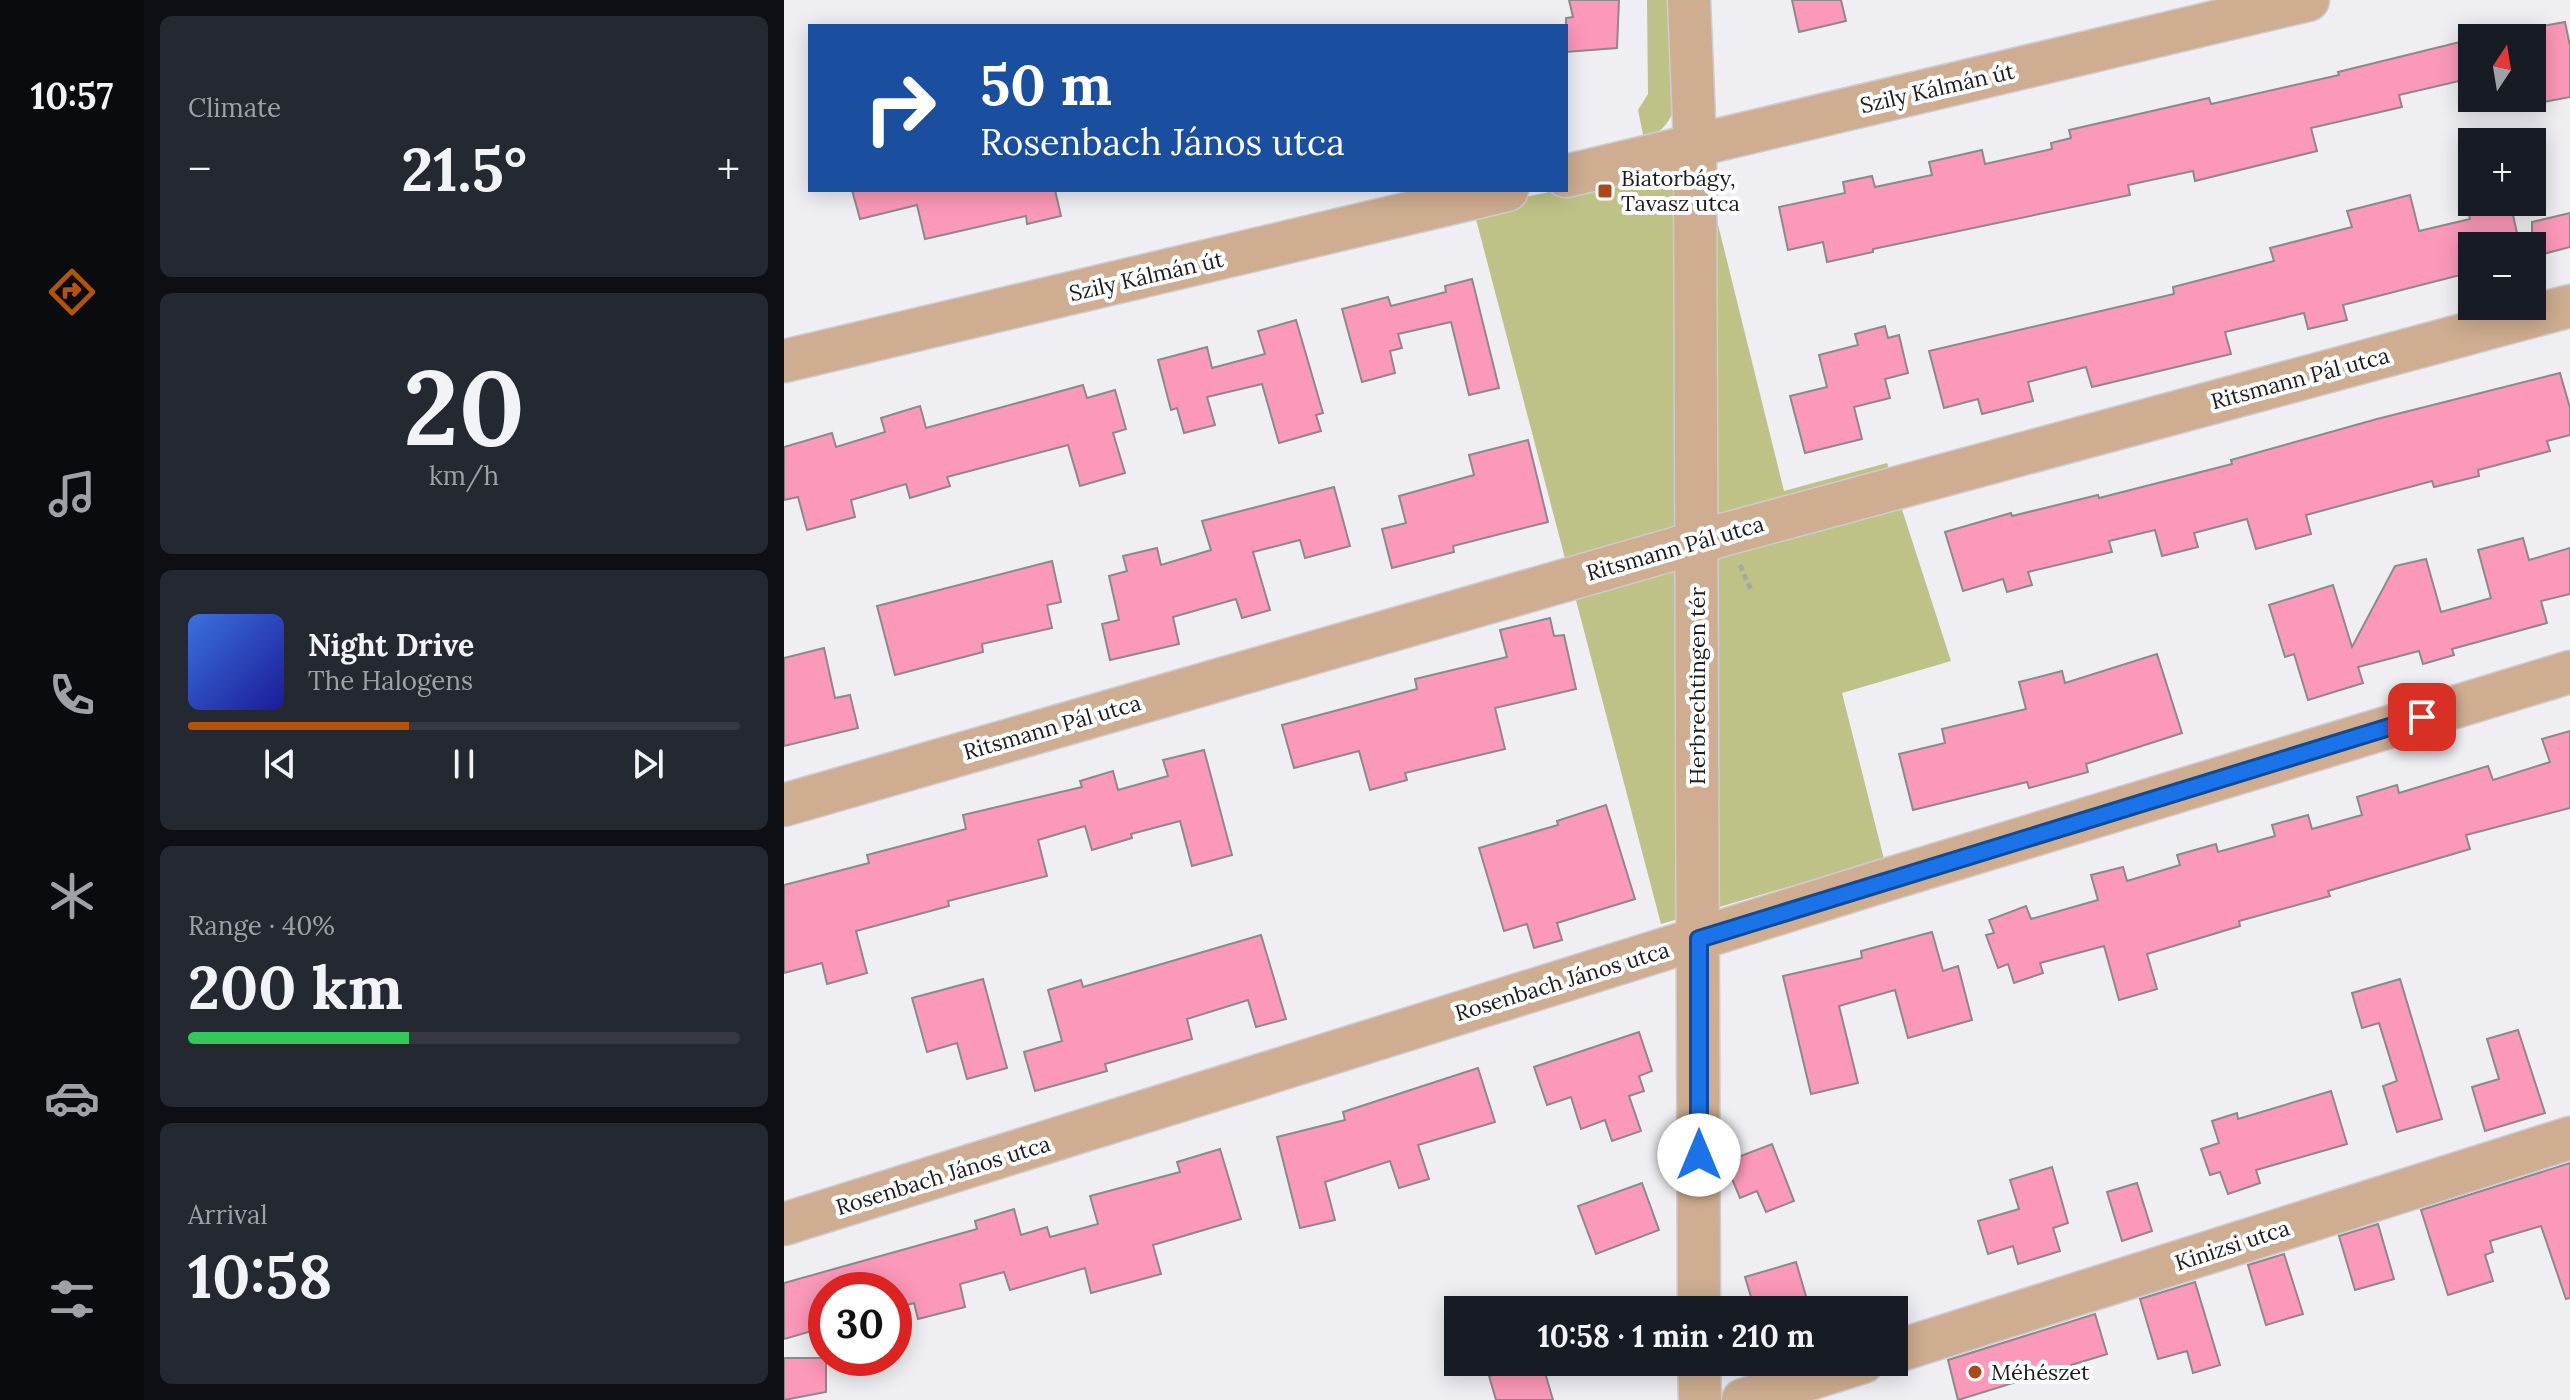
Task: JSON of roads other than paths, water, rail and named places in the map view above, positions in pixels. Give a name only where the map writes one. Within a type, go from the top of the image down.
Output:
[{"type":"street","name":"Herbrechtingen tér","points":[[1689,0],[1695,145],[1699,1296]]},
{"type":"street","name":"Szily Kálmán út","points":[[1568,176],[2308,0]]},
{"type":"street","name":"Szily Kálmán út","points":[[784,361],[1499,192]]},
{"type":"street","name":"Ritsmann Pál utca","points":[[784,805],[1696,542],[2570,306]]},
{"type":"street","name":"Rosenbach János utca","points":[[784,1224],[2570,672]]},
{"type":"street","name":"Kinizsi utca","points":[[1908,1348],[2570,1138]]},
{"type":"street","points":[[1699,1376],[1700,1400]]},
{"type":"street","points":[[1743,1400],[1819,1376]]},
{"type":"place","name":"Biatorbágy, Tavasz utca","points":[[1605,191]]},
{"type":"place","name":"Méhészet","points":[[1975,1372]]}]
